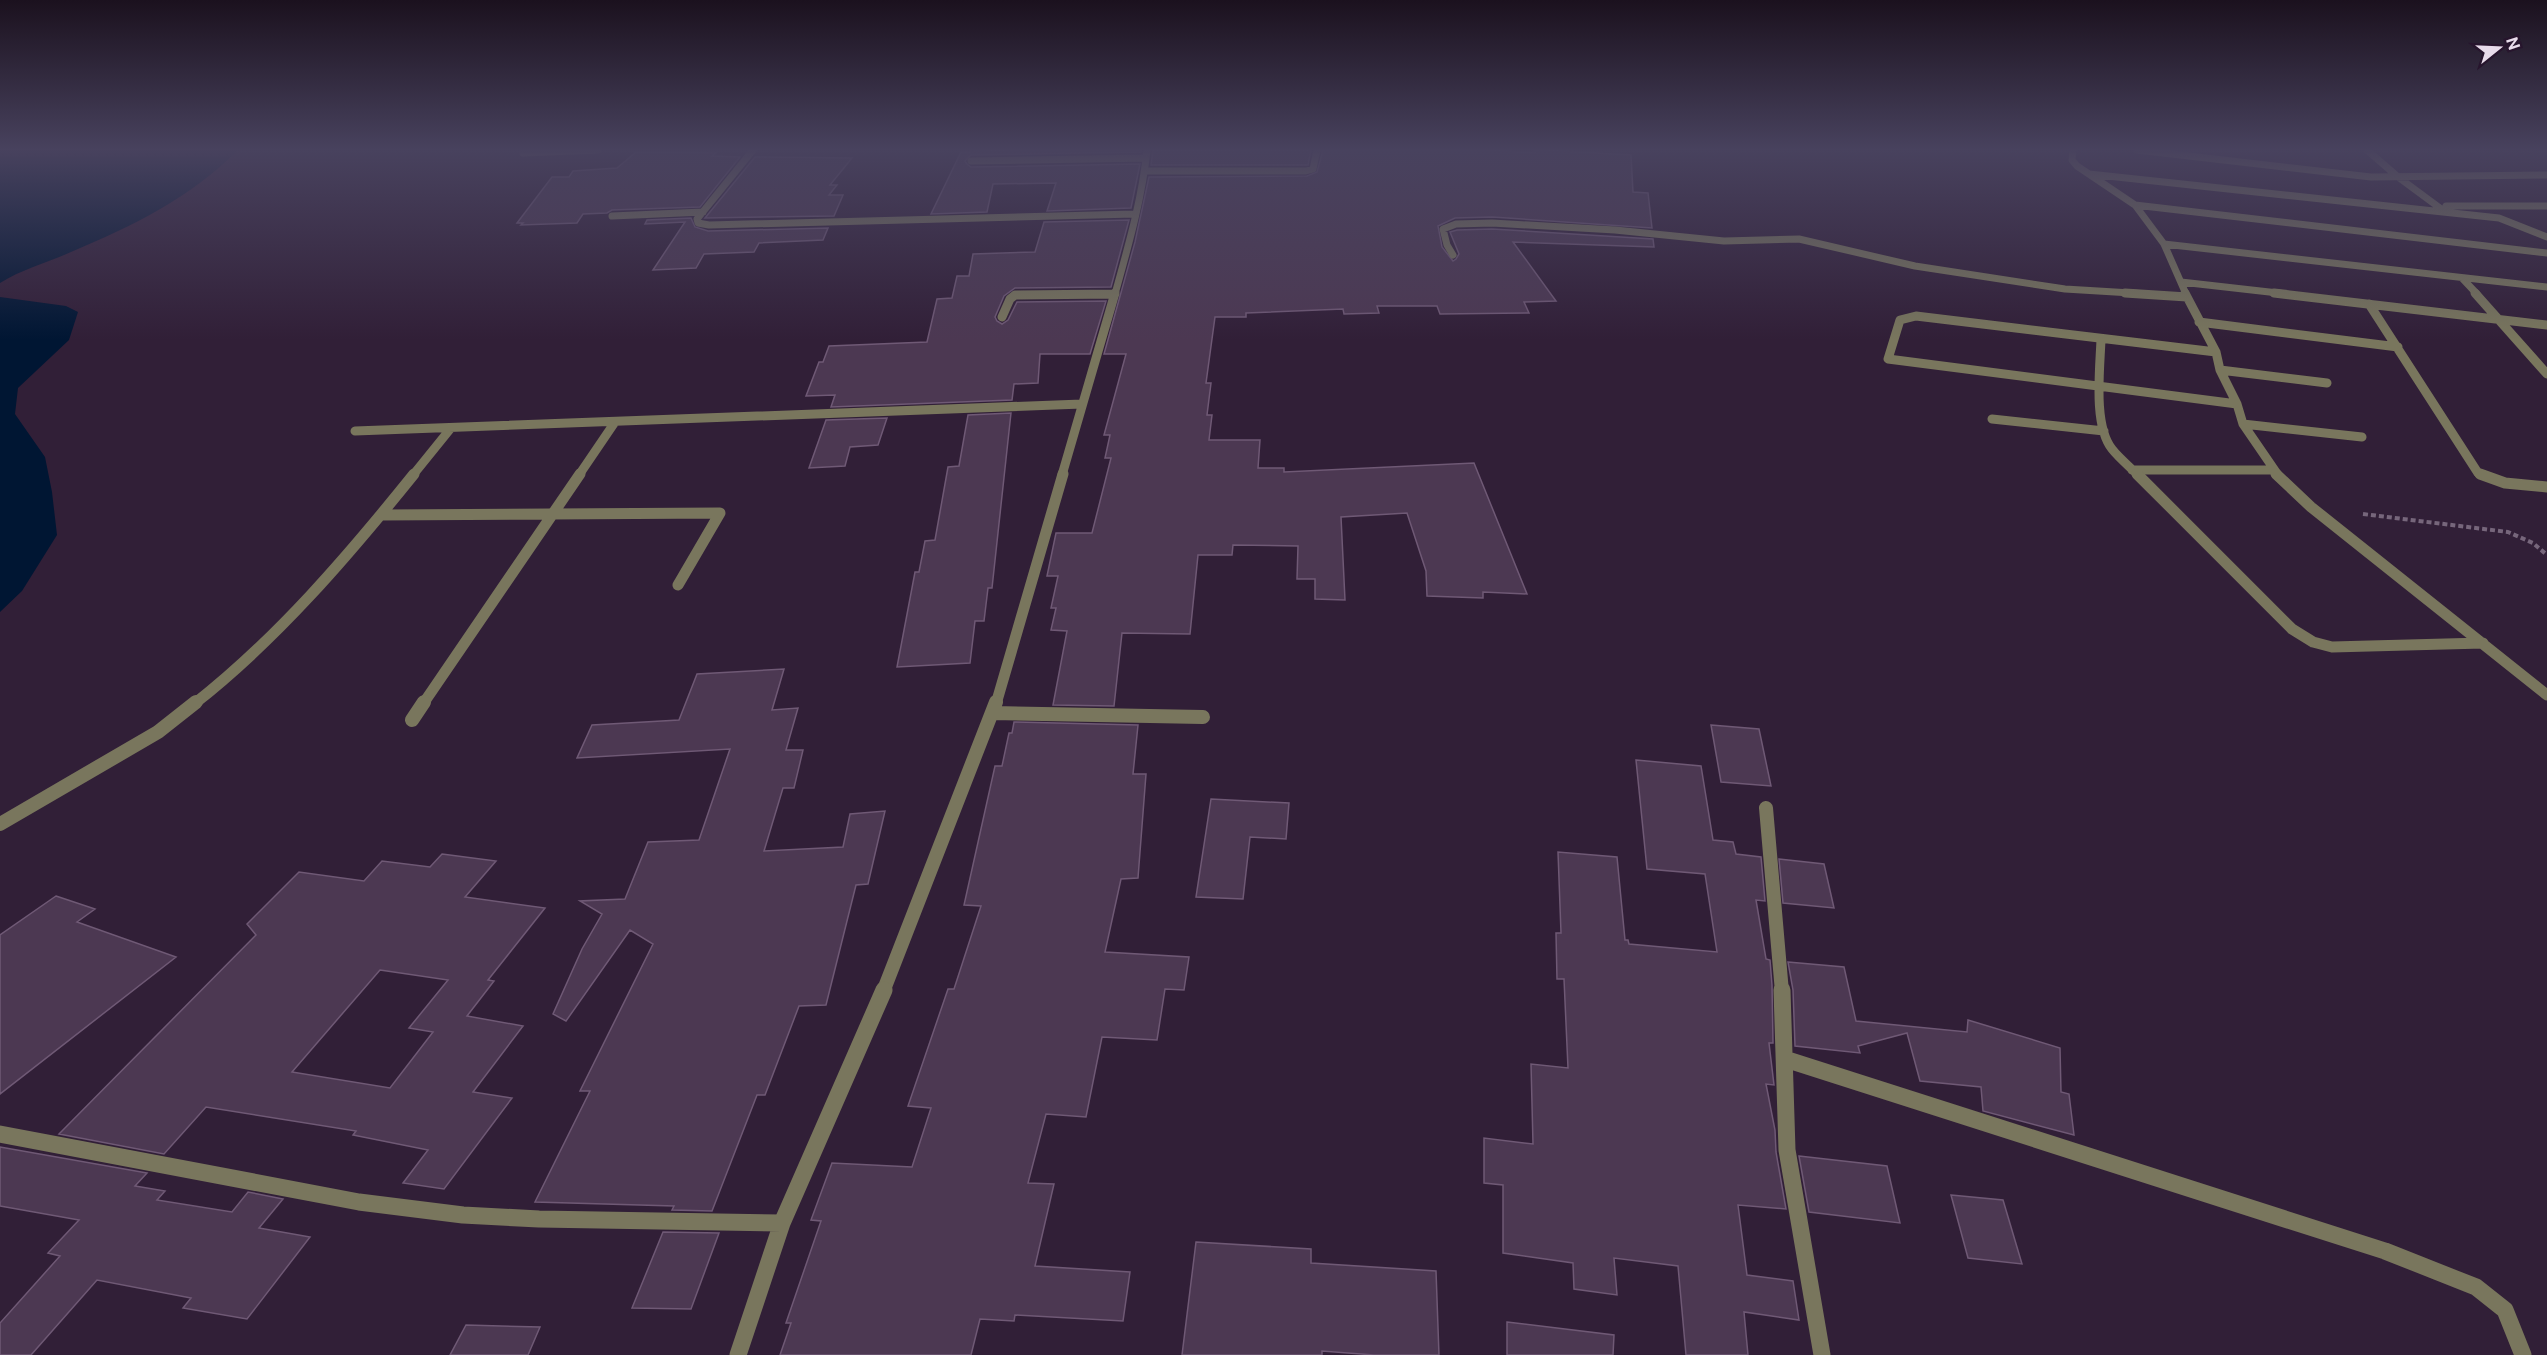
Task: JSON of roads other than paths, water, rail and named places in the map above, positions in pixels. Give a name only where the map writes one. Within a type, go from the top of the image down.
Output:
[{"type":"street","points":[[612,216],[696,213]]},
{"type":"street","points":[[703,213],[697,219],[698,223],[709,225],[1134,214],[1127,252],[993,713],[896,963],[782,1223],[738,1355]]},
{"type":"street","points":[[2141,213],[2164,244],[2199,322],[2216,352],[2220,370],[2237,404],[2243,423],[2272,470],[2311,507],[2547,695]]},
{"type":"street","points":[[2206,213],[2547,253]]},
{"type":"street","points":[[2456,213],[2499,218]]},
{"type":"street","points":[[2491,213],[2547,237]]},
{"type":"street","points":[[1453,255],[1447,245],[1443,229],[1462,223],[1587,228],[1724,241],[1793,239],[1915,266],[2065,289],[2187,297]]},
{"type":"street","points":[[2164,244],[2547,287]]},
{"type":"street","points":[[2462,278],[2547,374]]},
{"type":"street","points":[[2181,282],[2547,325]]},
{"type":"street","points":[[1002,317],[1010,298],[1014,295],[1115,294]]},
{"type":"street","points":[[2369,304],[2478,473],[2505,483],[2547,487]]},
{"type":"street","points":[[2216,352],[1916,316],[1900,320],[1888,359],[2237,404]]},
{"type":"street","points":[[2199,322],[2398,347]]},
{"type":"street","points":[[2101,339],[2100,386],[2104,430],[2111,448],[2292,629],[2308,640],[2324,646],[2482,643]]},
{"type":"street","points":[[2220,370],[2327,383]]},
{"type":"street","points":[[355,431],[1082,404]]},
{"type":"street","points":[[1992,419],[2104,430]]},
{"type":"street","points":[[412,720],[615,422]]},
{"type":"street","points":[[2243,423],[2362,437]]},
{"type":"street","points":[[0,824],[121,754],[180,716],[240,664],[284,622],[381,515],[451,428]]},
{"type":"street","points":[[2132,470],[2272,470]]},
{"type":"street","points":[[381,515],[720,513],[678,585]]},
{"type":"street","points":[[993,713],[1203,717]]},
{"type":"street","points":[[1766,808],[1785,1059],[1787,1150],[1822,1355]]},
{"type":"street","points":[[1785,1059],[2363,1244],[2476,1287],[2505,1310],[2523,1355]]},
{"type":"street","points":[[0,1134],[359,1202],[463,1215],[539,1219],[782,1223]]},
{"type":"water","points":[[0,213],[152,213],[116,232],[0,283]]},
{"type":"water","points":[[0,297],[66,306],[78,312],[69,340],[18,388],[15,414],[45,457],[57,535],[22,591],[0,612]]}]
